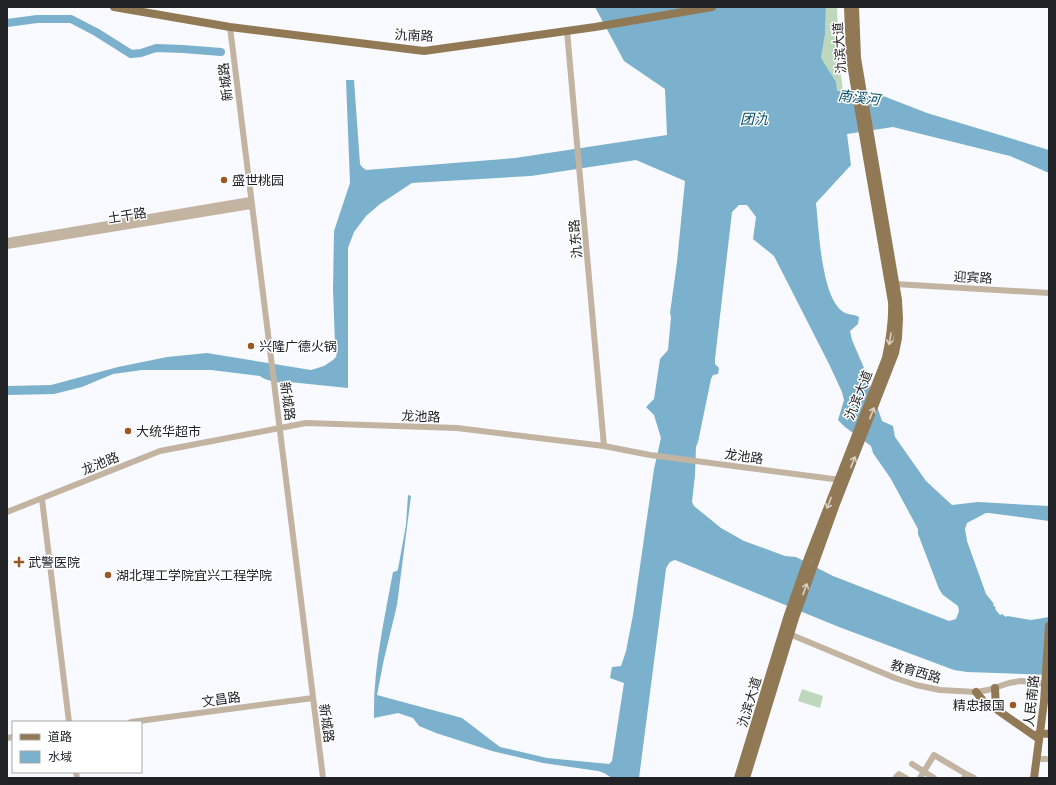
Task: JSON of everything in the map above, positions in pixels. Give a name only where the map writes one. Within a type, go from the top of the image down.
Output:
[{"type":"main road","name":"氿南路","points":[[114,7],[230,27],[424,51],[595,27],[712,7]]},
{"type":"main road","name":"氿滨大道","points":[[738,778],[812,559],[881,380],[895,353],[898,338],[900,318],[895,284],[857,82],[850,57],[848,7]]},
{"type":"main road","name":"氿滨大道","points":[[855,7],[857,82]]},
{"type":"main road","name":"氿滨大道","points":[[866,133],[892,302],[893,319],[891,337],[881,380]]},
{"type":"main road","name":"人民南路","points":[[1034,778],[1044,702],[1049,626]]},
{"type":"main road","name":"氿滨大道","points":[[746,778],[787,632]]},
{"type":"main road","points":[[995,688],[996,709]]},
{"type":"main road","points":[[976,692],[985,703],[1039,736],[1049,734]]},
{"type":"street","name":"新城路","points":[[230,27],[251,203],[281,428],[323,778]]},
{"type":"street","name":"氿东路","points":[[567,31],[604,446]]},
{"type":"street","name":"土干路","points":[[7,241],[251,203]]},
{"type":"street","name":"土干路","points":[[7,246],[251,203]]},
{"type":"street","name":"迎宾路","points":[[895,284],[1049,293]]},
{"type":"street","name":"龙池路","points":[[7,512],[160,451],[306,423],[457,428],[604,446],[650,455],[842,480]]},
{"type":"street","points":[[42,499],[69,721]]},
{"type":"street","name":"教育西路","points":[[787,632],[895,678],[916,685],[940,690],[976,692],[1021,681],[1049,684]]},
{"type":"street","name":"文昌路","points":[[139,721],[313,698]]},
{"type":"street","points":[[920,778],[934,755],[965,776],[974,778]]},
{"type":"street","points":[[1037,758],[1047,759]]},
{"type":"street","points":[[912,764],[934,778]]},
{"type":"street","points":[[896,777],[899,774],[906,778]]},
{"type":"green space","points":[[826,7],[837,7],[839,60],[843,91],[837,91],[821,58],[825,35]]},
{"type":"green space","points":[[802,689],[823,696],[820,708],[798,701]]},
{"type":"water","points":[[595,7],[826,7],[825,35],[821,58],[836,82],[837,91],[873,92],[927,113],[1049,150],[1049,173],[1010,156],[893,127],[847,134],[851,165],[816,203],[822,261],[825,277],[830,291],[835,303],[842,311],[859,317],[858,324],[850,331],[882,421],[893,426],[895,437],[926,481],[952,505],[978,502],[1049,506],[1049,521],[986,513],[967,523],[965,529],[967,541],[986,594],[1000,615],[1002,614],[1006,617],[1031,620],[1049,617],[1049,675],[967,672],[954,670],[839,627],[675,560],[669,563],[666,569],[639,778],[612,778],[598,771],[543,763],[492,751],[436,733],[419,726],[413,718],[398,713],[374,718],[377,663],[393,572],[397,571],[398,569],[406,525],[408,495],[411,496],[397,605],[377,695],[462,718],[500,747],[547,758],[609,764],[612,761],[624,683],[610,678],[612,667],[621,666],[626,651],[633,615],[654,469],[661,438],[654,415],[646,407],[654,399],[660,359],[668,350],[671,317],[670,313],[685,181],[636,160],[531,176],[412,183],[380,204],[366,216],[354,232],[348,248],[348,388],[270,381],[260,376],[211,370],[142,370],[113,374],[82,387],[54,394],[7,395],[7,386],[51,385],[118,367],[167,357],[207,353],[311,370],[324,366],[336,357],[337,352],[335,344],[333,289],[334,231],[350,183],[346,80],[354,80],[360,164],[366,170],[515,158],[667,135],[665,89],[624,61]],"holes":[[[739,205],[747,205],[756,217],[753,239],[774,256],[842,392],[844,400],[838,420],[871,446],[873,453],[891,479],[918,529],[918,534],[939,589],[943,595],[958,606],[959,611],[956,619],[949,621],[833,576],[796,557],[785,556],[744,541],[721,528],[694,506],[692,502],[696,447],[711,379],[713,375],[718,374],[719,368],[715,364],[715,359],[732,212]]]},
{"type":"waterway","points":[[7,23],[37,19],[71,19],[96,32],[131,54],[141,53],[156,48],[221,52]]},
{"type":"place","name":"盛世桃园","points":[[224,180]]},
{"type":"place","name":"兴隆广德火锅","points":[[251,346]]},
{"type":"place","name":"大统华超市","points":[[128,431]]},
{"type":"place","name":"武警医院","points":[[19,562]]},
{"type":"place","name":"湖北理工学院宜兴工程学院","points":[[108,575]]},
{"type":"place","name":"精忠报国","points":[[1013,705]]},
{"type":"water label","name":"南溪河","points":[[859,97]]},
{"type":"water label","name":"团氿","points":[[754,118]]}]
